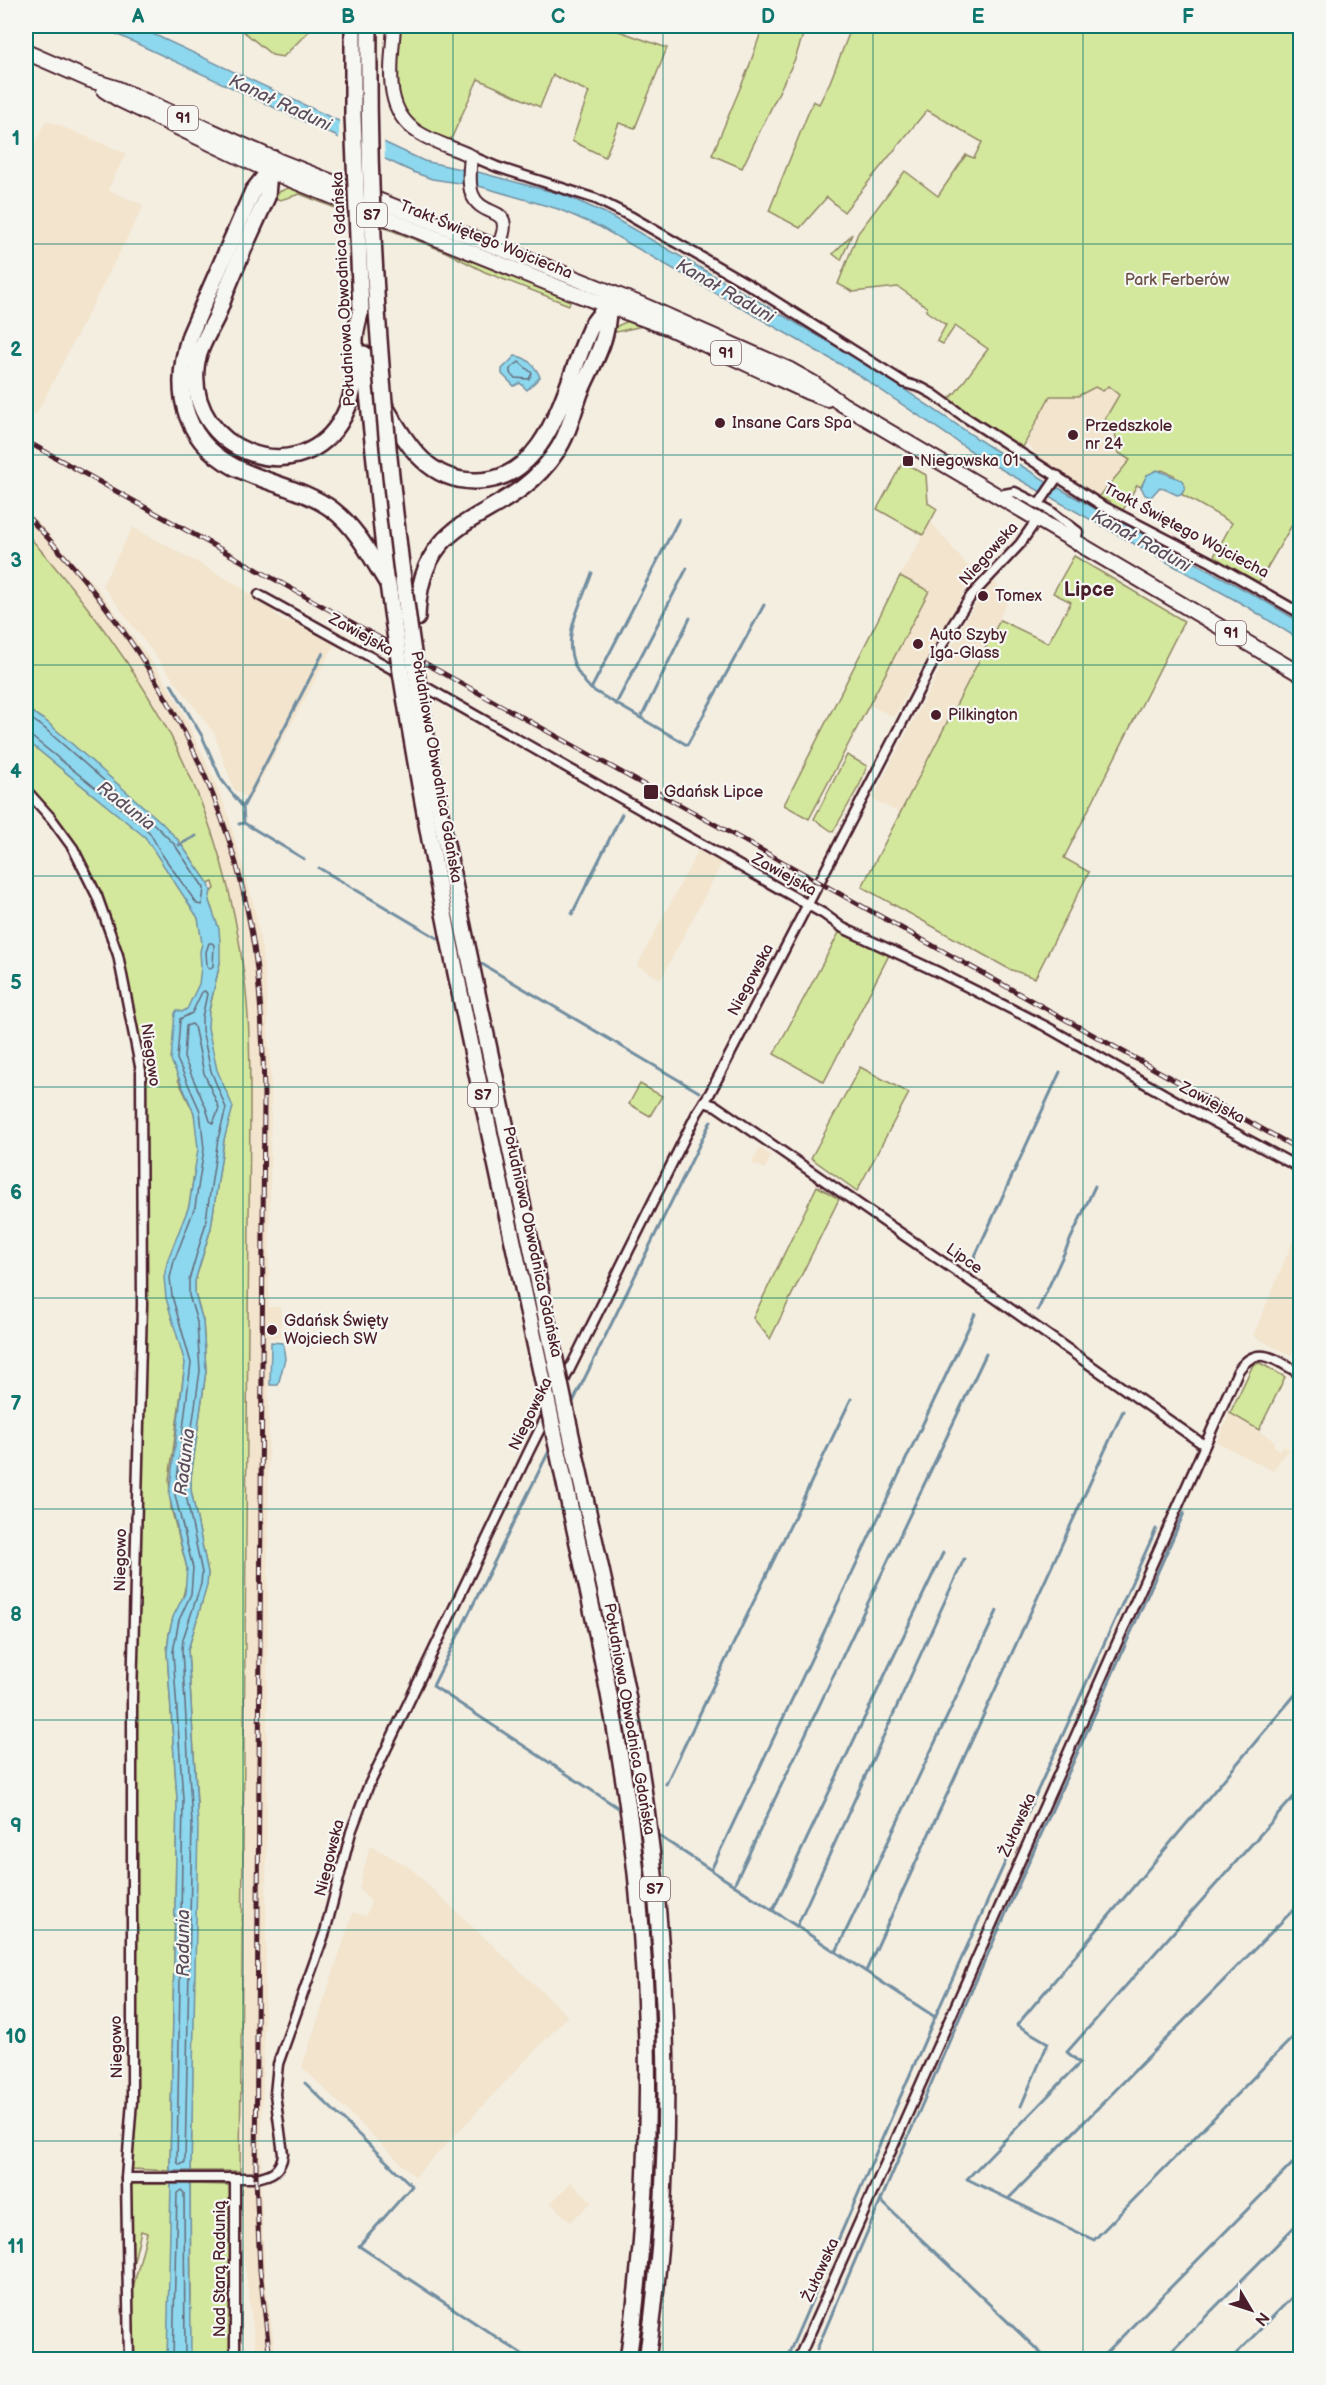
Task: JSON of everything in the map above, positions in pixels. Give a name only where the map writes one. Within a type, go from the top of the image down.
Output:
[{"type":"highway","name":"Południowa Obwodnica Gdańska","points":[[353,26],[354,136],[361,309],[373,457],[405,705],[434,867],[594,1620],[630,1821],[642,1944],[647,2099],[641,2242],[628,2360]]},
{"type":"highway","name":"Południowa Obwodnica Gdańska","points":[[369,26],[371,176],[384,405],[397,529],[416,672],[436,791],[628,1702],[644,1796],[659,1930],[665,2095],[661,2208],[647,2360]]},
{"type":"highway","points":[[272,165],[267,197],[190,334],[183,359],[181,382],[184,406],[191,424],[207,448],[224,461],[243,471],[304,494],[339,515],[352,529],[388,584]]},
{"type":"highway","points":[[232,257],[197,358],[195,380],[200,404],[211,425],[225,439],[242,450],[267,457],[299,453],[320,443],[338,426],[350,404],[353,392],[356,371],[355,338],[361,309]]},
{"type":"highway","points":[[384,405],[411,449],[430,468],[454,479],[466,481],[496,478],[514,471],[536,451],[589,354],[606,331],[610,300]]},
{"type":"highway","points":[[416,672],[419,642],[418,596],[428,560],[453,531],[527,484],[546,465],[563,439],[589,354]]},
{"type":"main road","name":"Trakt Świętego Wojciecha","points":[[26,52],[90,80],[116,88],[272,165],[790,370],[842,404],[999,495],[1041,506],[1076,541],[1300,674]]},
{"type":"main road","name":"Trakt Świętego Wojciecha","points":[[272,165],[498,248],[610,300]]},
{"type":"street","points":[[394,26],[391,90],[396,110],[410,127],[471,161]]},
{"type":"street","name":"Trakt Świętego Wojciecha","points":[[498,248],[505,225],[502,218],[474,198],[471,188],[471,161],[497,167],[596,199],[673,240],[905,383],[933,394],[1056,479],[1220,567],[1300,613]]},
{"type":"street","points":[[1041,506],[1056,479]]},
{"type":"street","name":"Niegowska","points":[[131,2178],[268,2176],[275,2172],[282,2161],[284,2154],[275,2094],[281,2050],[325,1932],[358,1809],[529,1451],[681,1143],[808,906],[956,619],[983,581],[1020,544],[1041,506]]},
{"type":"street","name":"Zawiejska","points":[[259,595],[499,728],[524,745],[843,928],[940,972],[1045,1026],[1190,1109],[1300,1168]]},
{"type":"street","name":"Niegowo","points":[[26,790],[73,848],[97,896],[118,955],[141,1071],[142,1305],[132,1697],[132,2101],[129,2360]]},
{"type":"street","name":"Lipce","points":[[704,1102],[716,1106],[850,1198],[1204,1446]]},
{"type":"street","name":"Żuławska","points":[[798,2360],[1238,1371],[1252,1357],[1267,1356],[1300,1374]]},
{"type":"street","name":"Nad Starą Radunią","points":[[231,2178],[235,2360]]},
{"type":"shaded area","points":[[46,120],[126,153],[108,190],[144,205],[36,415],[26,410],[26,161]]},
{"type":"shaded area","name":"Przedszkole nr 24","points":[[1108,386],[1119,395],[1114,427],[1119,453],[1130,460],[1098,498],[1077,482],[1034,457],[1033,448],[1026,444],[1050,396],[1078,396],[1095,387]]},
{"type":"shaded area","points":[[26,509],[99,590],[158,670],[178,703],[213,776],[228,814],[253,901],[260,938],[266,983],[271,1079],[269,1307],[281,1307],[281,1338],[269,1338],[266,1948],[261,2171],[240,2171],[250,1112],[249,1022],[244,974],[231,898],[196,788],[60,573],[26,533]]},
{"type":"shaded area","points":[[931,522],[974,574],[894,717],[869,705],[929,592],[900,576]]},
{"type":"shaded area","points":[[133,527],[238,585],[261,603],[274,609],[274,613],[284,622],[296,621],[336,642],[250,799],[234,790],[214,733],[102,585]]},
{"type":"shaded area","points":[[993,580],[1001,590],[1011,595],[900,813],[872,799],[968,616]]},
{"type":"shaded area","points":[[698,851],[722,863],[661,979],[637,966]]},
{"type":"shaded area","points":[[760,1148],[771,1156],[765,1169],[752,1163]]},
{"type":"shaded area","points":[[1300,1224],[1300,1354],[1293,1351],[1291,1356],[1253,1336]]},
{"type":"shaded area","points":[[1230,1413],[1275,1441],[1273,1445],[1279,1450],[1283,1446],[1288,1449],[1273,1471],[1217,1442]]},
{"type":"shaded area","points":[[370,1845],[409,1867],[568,2016],[415,2177],[302,2067],[353,1912],[366,1916],[371,1902],[359,1888]]},
{"type":"shaded area","points":[[571,2182],[592,2202],[570,2222],[551,2203]]},
{"type":"shaded area","points":[[241,2185],[261,2185],[265,2276],[276,2359],[257,2359],[243,2252]]},
{"type":"green space","points":[[237,26],[314,26],[283,57],[272,55]]},
{"type":"green space","points":[[398,26],[618,26],[616,30],[667,48],[635,128],[619,123],[605,157],[572,141],[589,92],[553,75],[540,107],[478,79],[452,137],[447,141],[423,129],[411,119],[399,99],[395,62]]},
{"type":"green space","points":[[763,26],[806,26],[795,59],[742,168],[712,155],[749,67]]},
{"type":"green space","name":"Park Ferberów","points":[[852,26],[1300,26],[1300,520],[1296,518],[1259,582],[1213,558],[1232,523],[1181,494],[1183,492],[1174,475],[1162,470],[1147,475],[1141,487],[1137,485],[1122,512],[1111,506],[1110,501],[1098,498],[1130,460],[1119,453],[1114,427],[1105,419],[1119,395],[1108,386],[1103,391],[1095,387],[1078,396],[1050,396],[1022,449],[948,400],[988,349],[955,326],[943,344],[937,341],[946,325],[926,311],[927,307],[898,287],[853,292],[838,284],[858,233],[905,171],[938,196],[966,155],[974,158],[982,142],[927,110],[844,212],[827,197],[800,228],[769,211],[813,101],[819,104]]},
{"type":"green space","points":[[290,187],[571,300],[569,305],[485,272],[446,252],[300,194],[280,200],[274,197]]},
{"type":"green space","points":[[852,234],[841,260],[833,254]]},
{"type":"green space","points":[[628,321],[647,325],[613,331],[617,326]]},
{"type":"green space","points":[[903,462],[926,475],[928,503],[937,509],[923,535],[877,509]]},
{"type":"green space","points":[[26,533],[107,633],[141,684],[171,736],[196,791],[217,848],[233,910],[244,975],[249,1026],[250,1112],[240,2171],[191,2171],[197,1803],[188,1650],[207,1585],[208,1573],[191,1490],[206,1371],[203,1321],[195,1294],[195,1281],[211,1228],[224,1140],[195,1073],[220,963],[209,901],[210,892],[215,889],[213,882],[208,884],[178,840],[47,722],[26,708]]},
{"type":"green space","points":[[1074,556],[1184,621],[1064,858],[1089,872],[1035,978],[1009,969],[862,887],[1000,620],[1048,643],[1071,602],[1053,593]]},
{"type":"green space","points":[[900,576],[929,591],[809,819],[784,805]]},
{"type":"green space","points":[[26,740],[105,804],[129,817],[171,857],[198,918],[207,951],[178,1080],[194,1113],[198,1134],[202,1140],[182,1232],[185,1364],[169,1480],[171,1508],[187,1568],[187,1580],[181,1604],[173,1618],[167,1652],[177,1799],[170,2171],[132,2169],[135,2098],[135,1665],[143,1330],[136,1042],[96,888],[26,787]]},
{"type":"green space","points":[[847,755],[867,766],[860,784],[833,832],[814,819]]},
{"type":"green space","points":[[840,931],[889,955],[824,1082],[774,1054]]},
{"type":"green space","points":[[860,1067],[909,1093],[857,1191],[811,1158]]},
{"type":"green space","points":[[640,1084],[662,1096],[650,1116],[629,1104]]},
{"type":"green space","points":[[817,1186],[839,1199],[770,1339],[753,1318]]},
{"type":"green space","points":[[1260,1363],[1285,1377],[1259,1430],[1230,1413],[1253,1365]]},
{"type":"green space","points":[[130,2184],[171,2184],[170,2359],[131,2359],[131,2286],[134,2284],[147,2233],[141,2231],[130,2278]]},
{"type":"green space","points":[[190,2184],[230,2185],[231,2359],[187,2360],[191,2298]]},
{"type":"water","name":"Kanał Raduni","points":[[99,26],[136,26],[424,161],[465,170],[465,184],[432,179],[413,172]]},
{"type":"water","name":"Kanał Raduni","points":[[474,171],[564,195],[605,213],[862,361],[987,445],[1048,482],[1041,492],[980,457],[857,374],[600,227],[558,209],[475,185]]},
{"type":"water","points":[[515,356],[530,363],[540,377],[527,390],[520,383],[514,386],[502,374],[502,369]]},
{"type":"water","points":[[1157,470],[1182,480],[1185,488],[1181,494],[1177,495],[1160,487],[1151,497],[1145,495],[1141,487],[1147,475]]},
{"type":"water","name":"Kanał Raduni","points":[[1057,487],[1300,622],[1300,640],[1246,606],[1050,497]]},
{"type":"water","name":"Radunia","points":[[26,708],[47,722],[161,822],[178,840],[209,884],[211,891],[209,901],[219,929],[220,963],[209,1010],[208,1028],[217,1070],[233,1107],[224,1140],[211,1228],[195,1281],[195,1294],[203,1321],[206,1371],[191,1490],[208,1573],[207,1585],[188,1650],[198,1825],[191,2171],[170,2171],[177,1799],[167,1652],[173,1617],[185,1593],[187,1568],[169,1495],[185,1363],[166,1298],[164,1277],[168,1259],[189,1206],[198,1149],[194,1113],[171,1060],[175,1013],[177,1010],[182,1012],[187,1009],[199,984],[202,944],[198,918],[145,837],[26,740]]},
{"type":"water","points":[[271,1342],[283,1343],[285,1359],[278,1385],[270,1385]]},
{"type":"water","points":[[171,2184],[190,2184],[191,2359],[167,2360]]},
{"type":"pier","points":[[339,117],[384,139],[385,163],[339,140]]},
{"type":"waterway","points":[[591,689],[679,519]]},
{"type":"waterway","points":[[616,704],[687,568]]},
{"type":"waterway","points":[[592,573],[571,633],[570,647],[579,675],[591,689],[687,745],[764,605]]},
{"type":"waterway","points":[[641,718],[690,618]]},
{"type":"waterway","points":[[239,824],[244,823],[243,807],[323,653]]},
{"type":"waterway","points":[[171,684],[202,736],[221,779],[242,806]]},
{"type":"waterway","points":[[572,914],[622,814]]},
{"type":"waterway","points":[[244,823],[304,859]]},
{"type":"waterway","points":[[179,845],[196,836]]},
{"type":"waterway","points":[[319,868],[444,942]]},
{"type":"waterway","points":[[475,960],[699,1092]]},
{"type":"waterway","points":[[970,1267],[1060,1072]]},
{"type":"waterway","points":[[571,1406],[711,1121]]},
{"type":"waterway","points":[[1038,1310],[1095,1186]]},
{"type":"waterway","points":[[711,1870],[975,1314]]},
{"type":"waterway","points":[[734,1885],[986,1354]]},
{"type":"waterway","points":[[666,1784],[851,1399]]},
{"type":"waterway","points":[[866,1971],[1123,1411]]},
{"type":"waterway","points":[[551,1447],[433,1686],[623,1811]]},
{"type":"waterway","points":[[817,2349],[955,2028],[1184,1513]]},
{"type":"waterway","points":[[786,2360],[935,2017],[1156,1529]]},
{"type":"waterway","points":[[773,1910],[943,1553]]},
{"type":"waterway","points":[[797,1926],[964,1559]]},
{"type":"waterway","points":[[836,1952],[997,1611]]},
{"type":"waterway","points":[[1021,2106],[1048,2043],[1017,2025],[1300,1689]]},
{"type":"waterway","points":[[1300,1790],[1067,2052],[1080,2063],[967,2179],[1094,2240],[1300,2030]]},
{"type":"waterway","points":[[653,1832],[935,2017]]},
{"type":"waterway","points":[[1009,2198],[1300,1903]]},
{"type":"waterway","points":[[305,2083],[412,2186],[359,2246],[531,2360]]},
{"type":"waterway","points":[[1099,2360],[1300,2156]]},
{"type":"waterway","points":[[881,2201],[1048,2360]]},
{"type":"waterway","points":[[1163,2360],[1300,2221]]},
{"type":"waterway","points":[[1230,2360],[1300,2289]]},
{"type":"waterway","points":[[1294,2360],[1300,2353]]},
{"type":"railway","points":[[26,441],[1300,1150]]},
{"type":"railway","points":[[26,515],[67,559],[139,654],[170,705],[197,758],[220,813],[238,870],[257,970],[264,1096],[256,2178],[260,2270],[270,2360]]},
{"type":"place","name":"Insane Cars Spa","points":[[720,423]]},
{"type":"place","name":"Przedszkole nr 24","points":[[1073,435]]},
{"type":"place","name":"Niegowska 01","points":[[908,461]]},
{"type":"place","name":"Tomex","points":[[983,596]]},
{"type":"place","name":"Auto Szyby Iga-Glass","points":[[918,644]]},
{"type":"place","name":"Pilkington","points":[[936,715]]},
{"type":"place","name":"Gdańsk Lipce","points":[[651,792]]},
{"type":"place","name":"Gdańsk Święty Wojciech SW","points":[[272,1330]]},
{"type":"district","name":"Lipce","points":[[1089,590]]}]
